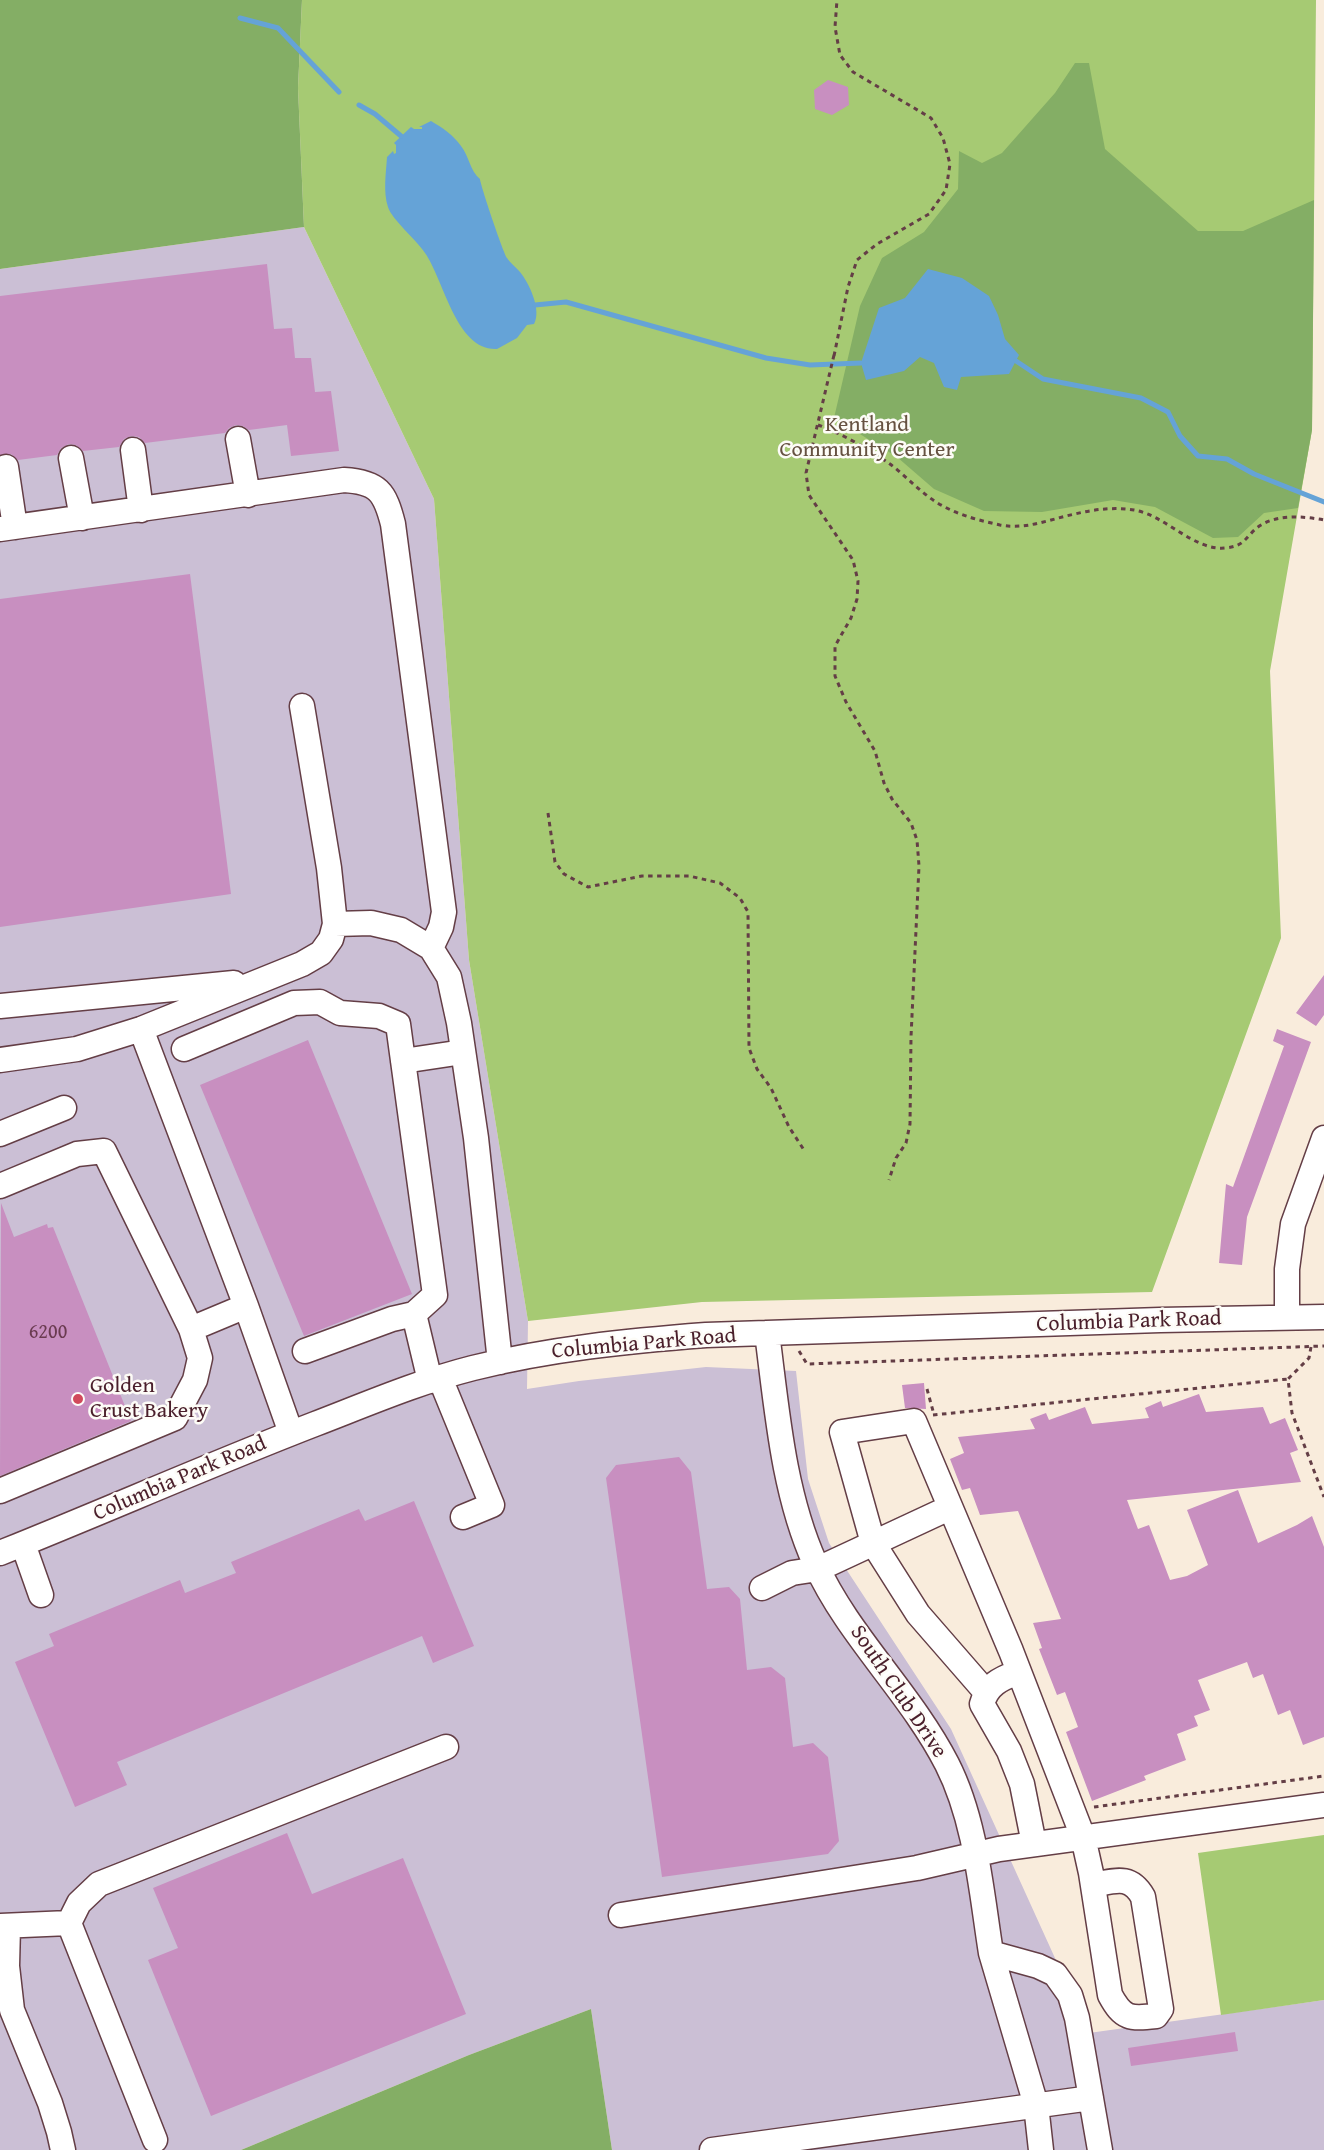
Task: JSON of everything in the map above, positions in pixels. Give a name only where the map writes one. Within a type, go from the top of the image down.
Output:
[{"type":"street","points":[[238,439],[248,495]]},
{"type":"street","points":[[133,450],[141,510]]},
{"type":"street","points":[[71,458],[82,518]]},
{"type":"street","points":[[6,467],[7,528],[344,480],[357,481],[376,487],[383,494],[389,506],[393,524],[444,912],[441,927],[430,948]]},
{"type":"street","points":[[0,1060],[77,1049],[141,1029],[302,964],[321,953],[331,939],[335,924],[329,868],[302,706]]},
{"type":"street","points":[[335,924],[371,923],[401,930],[430,948],[449,977],[464,1052],[476,1138],[500,1362]]},
{"type":"street","points":[[0,1006],[263,980]]},
{"type":"street","points":[[184,1049],[294,1003],[320,1002],[340,1013],[379,1016],[398,1024],[435,1295],[414,1314],[392,1319],[305,1351]]},
{"type":"street","points":[[141,1029],[246,1306],[291,1433]]},
{"type":"street","points":[[403,1061],[464,1052]]},
{"type":"street","points":[[0,1134],[64,1108]]},
{"type":"street","points":[[1287,1316],[1287,1269],[1293,1224],[1324,1138]]},
{"type":"street","points":[[0,1186],[77,1154],[104,1151],[190,1329],[200,1358],[195,1380],[175,1418],[0,1491]]},
{"type":"street","points":[[190,1329],[246,1306]]},
{"type":"street","points":[[414,1314],[435,1379],[492,1505],[463,1516]]},
{"type":"street","name":"Columbia Park Road","points":[[0,1553],[291,1433],[435,1379],[500,1362],[578,1347],[706,1335],[1287,1316],[1324,1317]]},
{"type":"street","name":"South Club Drive","points":[[767,1334],[789,1485],[798,1519],[818,1569],[828,1591],[913,1709],[946,1763],[965,1812],[975,1856],[991,1953],[1036,2105],[1041,2150]]},
{"type":"street","points":[[985,1691],[918,1614],[873,1543],[842,1432],[914,1421],[1011,1651],[1083,1837],[1110,1995],[1118,2009],[1135,2019],[1156,2016],[1161,2009],[1143,1897],[1132,1883],[1120,1880],[1093,1885]]},
{"type":"street","points":[[762,1588],[792,1573],[818,1569],[949,1508]]},
{"type":"street","points":[[23,1544],[40,1595]]},
{"type":"street","points":[[1018,1672],[999,1680],[985,1691],[982,1704],[1009,1750],[1022,1784],[1034,1844]]},
{"type":"street","points":[[155,2140],[69,1923],[79,1903],[99,1884],[446,1747]]},
{"type":"street","points":[[621,1915],[917,1868],[1034,1844],[1324,1805]]},
{"type":"street","points":[[63,2150],[50,2103],[12,2010],[2,1924],[69,1923]]},
{"type":"street","points":[[991,1953],[1038,1966],[1055,1974],[1064,1984],[1077,2018],[1100,2150]]},
{"type":"street","points":[[712,2150],[1091,2097]]},
{"type":"path","points":[[837,0],[835,27],[840,55],[853,72],[931,118],[943,138],[950,164],[946,190],[928,214],[877,244],[857,260],[848,287],[826,394],[806,473],[809,495],[853,560],[858,581],[857,599],[851,618],[835,646],[835,676],[846,702],[875,751],[884,783],[892,799],[911,823],[917,840],[919,857],[911,1037],[910,1124],[906,1143],[896,1158],[889,1180]]},
{"type":"path","points":[[818,425],[830,429],[890,465],[917,489],[937,502],[963,516],[1002,525],[1034,526],[1108,508],[1137,511],[1179,530],[1206,547],[1225,548],[1245,543],[1257,528],[1273,519],[1310,517],[1324,520]]},
{"type":"path","points":[[548,813],[555,862],[564,874],[588,887],[642,876],[689,876],[720,883],[740,898],[748,912],[749,1048],[757,1069],[771,1088],[789,1127],[804,1150]]},
{"type":"path","points":[[792,1333],[807,1364],[1324,1346]]},
{"type":"path","points":[[933,1415],[1288,1378],[1309,1358],[1311,1347]]},
{"type":"path","points":[[1288,1378],[1292,1413],[1324,1497]]},
{"type":"path","points":[[927,1389],[935,1425]]},
{"type":"path","points":[[1087,1808],[1324,1776]]},
{"type":"shaded area","points":[[304,227],[434,499],[469,960],[528,1321],[527,1389],[706,1367],[796,1371],[808,1479],[829,1543],[951,1729],[1089,2033],[1324,2000],[1324,2150],[612,2150],[591,2009],[469,2055],[241,2150],[0,2150],[0,269]]},
{"type":"green space","points":[[0,0],[302,0],[298,88],[304,227],[0,269]]},
{"type":"green space","name":"Kentland Community Center","points":[[302,0],[1316,0],[1312,430],[1270,671],[1281,938],[1152,1292],[702,1302],[528,1321],[469,960],[434,499],[304,227],[298,88]]},
{"type":"green space","points":[[1075,63],[1089,63],[1105,149],[1198,231],[1243,231],[1314,200],[1312,430],[1298,508],[1264,513],[1238,537],[1213,538],[1155,507],[1113,500],[1042,512],[984,511],[934,489],[897,457],[834,418],[860,306],[882,258],[924,232],[958,189],[959,151],[982,163],[1002,153],[1055,93]]},
{"type":"green space","points":[[1324,1835],[1324,2000],[1221,2015],[1198,1853]]},
{"type":"green space","points":[[591,2009],[612,2150],[241,2150],[469,2055]]},
{"type":"water","points":[[431,121],[451,135],[464,150],[474,172],[480,179],[507,258],[524,277],[533,297],[536,312],[534,324],[527,325],[517,338],[497,349],[483,347],[471,339],[461,327],[425,253],[394,218],[386,201],[387,157],[393,151],[394,154],[396,153],[394,143],[411,127],[422,129],[419,127]]},
{"type":"water","points":[[928,269],[962,278],[989,296],[998,315],[1005,339],[1019,355],[1009,374],[961,377],[957,390],[944,387],[934,363],[920,357],[904,371],[866,380],[861,363],[879,308],[905,298]]},
{"type":"building","points":[[828,80],[848,87],[849,105],[832,115],[815,109],[814,90]]},
{"type":"building","points":[[267,264],[274,329],[292,328],[295,358],[311,358],[315,392],[331,391],[339,451],[291,456],[287,425],[249,430],[236,425],[225,433],[145,443],[139,437],[131,436],[124,439],[119,447],[83,451],[76,445],[69,444],[61,448],[57,455],[18,460],[11,454],[0,455],[0,296]]},
{"type":"building","points":[[190,574],[231,894],[0,927],[0,599]]},
{"type":"building","points":[[1324,975],[1324,1015],[1316,1026],[1296,1013]]},
{"type":"building","points":[[1277,1029],[1311,1042],[1247,1217],[1242,1265],[1219,1263],[1226,1184],[1233,1187],[1284,1046],[1273,1041]]},
{"type":"building","points":[[308,1040],[412,1294],[304,1336],[200,1085]]},
{"type":"building","points":[[1,1203],[14,1237],[47,1224],[48,1228],[53,1227],[131,1421],[0,1476]]},
{"type":"building","points":[[924,1383],[926,1409],[905,1408],[902,1385]]},
{"type":"building","points":[[1199,1394],[1206,1412],[1263,1407],[1270,1424],[1285,1418],[1298,1450],[1290,1453],[1301,1482],[1127,1500],[1138,1529],[1149,1525],[1170,1580],[1187,1576],[1208,1565],[1187,1510],[1238,1490],[1258,1543],[1312,1516],[1324,1547],[1324,1737],[1303,1745],[1290,1710],[1278,1715],[1263,1674],[1253,1678],[1247,1662],[1198,1680],[1210,1710],[1194,1716],[1198,1726],[1177,1734],[1186,1760],[1144,1776],[1146,1780],[1092,1801],[1066,1732],[1078,1727],[1065,1692],[1057,1695],[1039,1649],[1042,1648],[1033,1623],[1061,1619],[1018,1511],[980,1515],[970,1488],[962,1490],[950,1459],[964,1453],[958,1437],[1035,1429],[1030,1419],[1046,1413],[1049,1420],[1085,1407],[1092,1424],[1149,1418],[1145,1408],[1161,1401],[1163,1407]]},
{"type":"building","points":[[679,1457],[691,1472],[707,1589],[729,1587],[740,1599],[747,1670],[771,1667],[785,1678],[793,1747],[813,1743],[828,1757],[839,1841],[828,1854],[662,1877],[606,1478],[616,1465]]},
{"type":"building","points":[[414,1501],[474,1646],[433,1663],[422,1636],[117,1762],[127,1785],[75,1807],[15,1662],[54,1646],[49,1634],[180,1580],[185,1593],[236,1573],[231,1562],[359,1509],[365,1521]]},
{"type":"building","points":[[287,1833],[312,1894],[403,1858],[466,2014],[211,2116],[148,1960],[178,1948],[153,1888]]},
{"type":"building","points":[[1235,2032],[1238,2051],[1131,2066],[1128,2048]]},
{"type":"waterway","points":[[240,18],[278,28],[339,92]]},
{"type":"waterway","points":[[359,105],[375,114],[401,136]]},
{"type":"waterway","points":[[535,305],[566,302],[766,358],[810,365],[861,363]]},
{"type":"waterway","points":[[1016,361],[1043,379],[1141,398],[1168,412],[1180,436],[1198,456],[1227,459],[1254,474],[1324,502]]},
{"type":"place","name":"Golden Crust Bakery","points":[[78,1399]]}]
